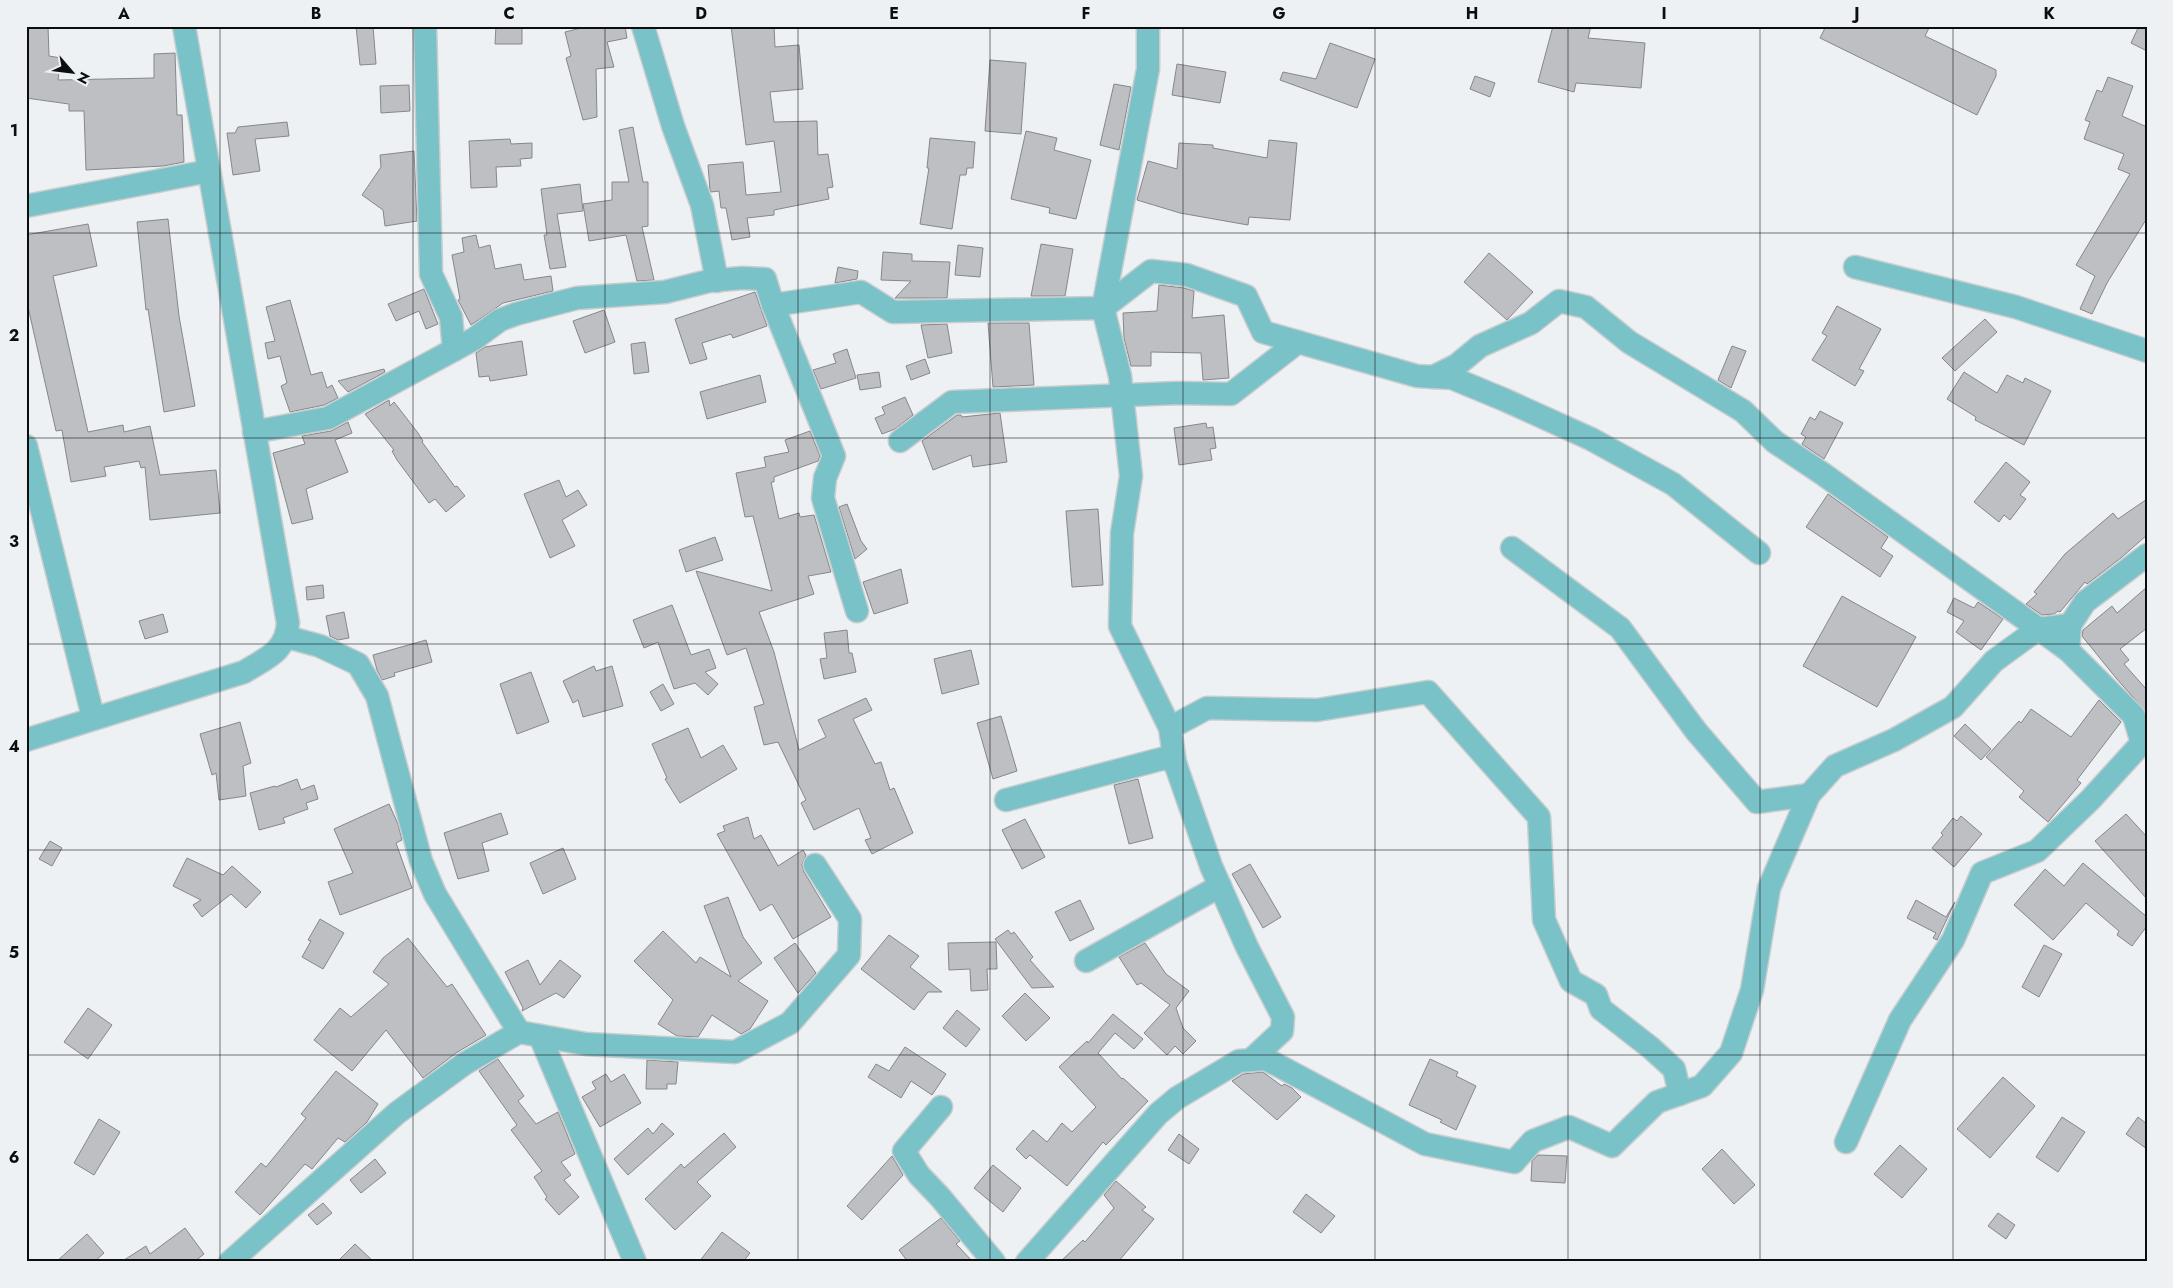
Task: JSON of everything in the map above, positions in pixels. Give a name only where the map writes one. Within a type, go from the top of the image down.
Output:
[{"type":"street","points":[[26,740],[244,672],[276,652],[287,637],[288,623],[184,26]]},
{"type":"street","points":[[425,26],[431,274],[451,317],[454,350]]},
{"type":"street","points":[[643,26],[673,126],[702,204],[717,281]]},
{"type":"street","points":[[1148,26],[1148,69],[1103,308],[1120,376],[1131,476],[1122,533],[1120,626],[1170,728],[1175,763],[1220,886],[1247,947],[1283,1017],[1282,1031],[1251,1060]]},
{"type":"street","points":[[26,206],[209,171]]},
{"type":"street","points":[[1855,267],[2016,307],[2147,350]]},
{"type":"street","points":[[773,305],[860,292],[894,312],[1103,308],[1151,271],[1187,275],[1246,296],[1263,332],[1417,376],[1452,378],[1592,439],[1673,484],[1759,553]]},
{"type":"street","points":[[254,432],[328,418],[474,339],[500,320],[516,314],[577,298],[666,292],[717,281],[742,278],[766,279],[773,305],[834,456],[825,478],[824,498],[857,611]]},
{"type":"street","points":[[1433,377],[1457,365],[1480,346],[1531,323],[1559,301],[1586,307],[1629,342],[1743,411],[1775,442],[1823,474],[2068,650],[2141,719],[2142,743],[2090,800],[2037,851],[1982,873],[1953,940],[1900,1020],[1846,1142]]},
{"type":"street","points":[[900,441],[952,402],[1231,394],[1298,342]]},
{"type":"street","points":[[28,460],[93,718]]},
{"type":"street","points":[[1512,548],[1620,628],[1696,731],[1757,802],[1809,795]]},
{"type":"street","points":[[2068,650],[2070,625],[2085,602],[2147,555]]},
{"type":"street","points":[[1027,1262],[1158,1114],[1178,1098],[1239,1061],[1266,1059],[1426,1144],[1514,1162],[1533,1141],[1569,1127],[1612,1146],[1657,1102],[1702,1086],[1731,1053],[1752,990],[1769,888],[1809,795],[1835,766],[1894,740],[1952,707],[1994,661],[2038,629],[2070,625]]},
{"type":"street","points":[[287,637],[320,646],[358,664],[377,696],[421,861],[435,894],[530,1034],[635,1262]]},
{"type":"street","points":[[1170,728],[1207,708],[1317,710],[1428,692],[1539,817],[1544,920],[1571,980],[1596,995],[1601,1010],[1674,1068],[1680,1094]]},
{"type":"street","points":[[1006,800],[1165,758],[1175,763]]},
{"type":"street","points":[[230,1262],[397,1113],[464,1064],[530,1034],[586,1044],[735,1052],[790,1023],[849,954],[850,920],[815,865]]},
{"type":"street","points":[[1086,961],[1220,886]]},
{"type":"street","points":[[941,1107],[904,1151],[919,1175],[940,1196],[994,1262]]},
{"type":"building","points":[[26,26],[48,26],[49,56],[61,58],[58,80],[154,78],[154,54],[175,53],[177,115],[182,115],[184,162],[163,166],[86,170],[84,111],[69,111],[69,104],[26,98]]},
{"type":"building","points":[[356,26],[373,26],[376,64],[360,65]]},
{"type":"building","points":[[496,26],[522,26],[522,44],[495,44]]},
{"type":"building","points":[[589,26],[625,26],[627,38],[607,42],[614,67],[596,69],[597,117],[583,120],[566,58],[571,56],[565,32]]},
{"type":"building","points":[[731,26],[774,26],[775,47],[799,45],[803,89],[770,92],[774,122],[817,121],[818,155],[828,154],[833,187],[827,188],[829,199],[774,210],[774,215],[747,218],[750,237],[732,240],[726,208],[721,208],[719,191],[711,192],[710,190],[708,165],[743,162],[746,195],[781,192],[774,141],[746,145]]},
{"type":"building","points":[[1553,26],[1591,26],[1588,38],[1645,43],[1641,88],[1576,83],[1574,92],[1538,82]]},
{"type":"building","points":[[1826,26],[1930,26],[1925,36],[1996,70],[1996,76],[1977,115],[1820,38]]},
{"type":"building","points":[[2139,26],[2147,26],[2147,51],[2131,43]]},
{"type":"building","points":[[1330,43],[1375,59],[1357,108],[1280,80],[1283,72],[1316,79]]},
{"type":"building","points":[[990,60],[1026,63],[1021,134],[985,131]]},
{"type":"building","points":[[1177,64],[1226,72],[1220,103],[1172,95]]},
{"type":"building","points":[[1475,76],[1495,83],[1490,97],[1470,89]]},
{"type":"building","points":[[2108,77],[2133,86],[2122,116],[2147,127],[2147,218],[2107,283],[2092,314],[2080,309],[2095,276],[2076,265],[2130,174],[2118,169],[2124,154],[2084,139],[2090,122],[2085,120],[2097,90],[2102,92]]},
{"type":"building","points":[[1114,84],[1131,87],[1119,150],[1100,145]]},
{"type":"building","points":[[409,85],[410,111],[381,113],[380,86]]},
{"type":"building","points":[[287,122],[289,136],[255,139],[260,171],[233,175],[227,133],[235,133],[238,127]]},
{"type":"building","points":[[633,127],[643,182],[648,182],[648,226],[642,227],[654,280],[637,281],[626,235],[589,241],[583,204],[612,200],[612,182],[629,182],[619,130]]},
{"type":"building","points":[[1026,131],[1057,138],[1054,150],[1091,160],[1076,219],[1049,213],[1050,208],[1011,199]]},
{"type":"building","points":[[930,138],[975,142],[973,168],[967,168],[966,175],[960,175],[952,229],[920,224],[929,168],[927,168]]},
{"type":"building","points":[[510,139],[511,144],[532,143],[532,158],[520,159],[521,166],[496,167],[497,187],[471,188],[469,141]]},
{"type":"building","points":[[1269,140],[1297,143],[1290,220],[1249,217],[1248,225],[1180,213],[1137,200],[1148,161],[1177,169],[1179,143],[1213,145],[1213,148],[1267,158]]},
{"type":"building","points":[[414,151],[417,221],[385,226],[383,210],[362,195],[381,167],[380,155]]},
{"type":"building","points":[[580,184],[583,211],[557,214],[566,267],[550,269],[544,235],[547,235],[541,189]]},
{"type":"building","points":[[168,219],[179,316],[195,406],[164,412],[148,309],[146,310],[137,222]]},
{"type":"building","points":[[88,224],[97,266],[53,276],[88,432],[123,425],[124,432],[150,426],[160,475],[216,470],[220,513],[150,520],[145,467],[141,468],[139,461],[104,467],[106,476],[71,482],[62,430],[56,431],[26,298],[26,235]]},
{"type":"building","points":[[476,235],[479,248],[490,245],[495,269],[521,264],[524,280],[551,276],[553,291],[503,303],[471,325],[458,300],[460,299],[452,255],[464,252],[462,238]]},
{"type":"building","points":[[1041,244],[1073,249],[1065,296],[1031,296]]},
{"type":"building","points":[[958,245],[983,248],[980,277],[955,275]]},
{"type":"building","points":[[883,252],[912,254],[912,261],[950,262],[947,298],[895,298],[911,281],[881,280]]},
{"type":"building","points":[[1489,253],[1533,292],[1507,320],[1464,282]]},
{"type":"building","points":[[838,267],[858,271],[857,279],[835,283]]},
{"type":"building","points":[[1159,285],[1194,291],[1192,318],[1224,315],[1229,378],[1203,380],[1201,353],[1151,352],[1151,366],[1131,366],[1124,338],[1123,313],[1157,311]]},
{"type":"building","points":[[424,289],[438,324],[426,329],[419,311],[396,321],[388,304]]},
{"type":"building","points":[[755,292],[767,326],[733,338],[731,334],[702,343],[707,359],[690,364],[675,319]]},
{"type":"building","points":[[290,300],[311,375],[322,372],[327,388],[332,385],[338,398],[324,405],[290,412],[281,386],[287,383],[280,356],[268,359],[265,343],[275,341],[266,307]]},
{"type":"building","points":[[1837,306],[1881,329],[1859,369],[1864,371],[1855,386],[1812,360],[1827,336],[1822,333]]},
{"type":"building","points":[[604,310],[615,342],[585,353],[573,321]]},
{"type":"building","points":[[1985,319],[1997,332],[1955,371],[1942,358]]},
{"type":"building","points":[[988,323],[1029,323],[1034,385],[993,387]]},
{"type":"building","points":[[947,324],[952,353],[928,358],[921,325]]},
{"type":"building","points":[[522,341],[527,375],[490,381],[489,376],[479,377],[476,353],[485,347]]},
{"type":"building","points":[[645,342],[649,372],[634,374],[631,344]]},
{"type":"building","points":[[1732,346],[1746,351],[1731,388],[1718,380]]},
{"type":"building","points":[[847,349],[856,378],[821,389],[813,370],[836,363],[833,354]]},
{"type":"building","points":[[925,359],[930,373],[911,380],[906,366]]},
{"type":"building","points":[[384,369],[385,372],[348,392],[338,381]]},
{"type":"building","points":[[879,372],[881,387],[860,390],[857,375]]},
{"type":"building","points":[[1964,372],[1997,393],[2007,375],[2023,383],[2025,378],[2051,391],[2024,445],[1975,420],[1976,417],[1947,399]]},
{"type":"building","points":[[760,375],[766,402],[707,419],[700,392]]},
{"type":"building","points":[[905,397],[913,415],[895,429],[882,434],[875,418],[885,414],[882,407]]},
{"type":"building","points":[[389,400],[390,406],[394,402],[455,487],[457,486],[465,496],[446,512],[435,499],[429,503],[397,460],[392,451],[394,450],[365,414]]},
{"type":"building","points":[[1820,411],[1843,423],[1824,459],[1802,444],[1806,437],[1801,434],[1810,417],[1815,420]]},
{"type":"building","points":[[1000,413],[1007,462],[973,467],[971,455],[933,470],[922,441],[957,415],[962,417]]},
{"type":"building","points":[[348,422],[352,433],[335,440],[348,472],[306,489],[313,519],[292,524],[273,453],[305,444],[302,436],[331,431]]},
{"type":"building","points":[[1206,423],[1207,428],[1213,427],[1216,448],[1210,449],[1212,460],[1179,465],[1174,428]]},
{"type":"building","points":[[810,431],[820,456],[818,461],[774,477],[774,482],[771,482],[779,519],[799,513],[800,517],[814,515],[831,572],[808,576],[814,594],[759,612],[774,652],[799,750],[826,737],[818,720],[866,698],[872,710],[853,719],[875,764],[881,762],[890,790],[894,788],[913,833],[872,854],[865,840],[871,838],[859,808],[814,830],[801,803],[806,800],[778,742],[764,745],[754,707],[764,704],[746,648],[727,655],[696,571],[772,591],[753,516],[745,517],[736,473],[766,467],[764,457],[789,452],[785,440]]},
{"type":"building","points":[[2006,462],[2030,482],[2020,495],[2026,499],[2010,520],[2004,515],[1999,522],[1974,502]]},
{"type":"building","points":[[559,480],[566,497],[578,490],[587,505],[562,520],[575,546],[550,558],[524,494]]},
{"type":"building","points":[[1828,494],[1888,537],[1881,548],[1893,556],[1880,577],[1806,527]]},
{"type":"building","points":[[2147,499],[2147,535],[2087,584],[2085,582],[2060,612],[2042,615],[2026,604],[2037,594],[2034,592],[2065,554],[2113,513],[2118,519]]},
{"type":"building","points":[[847,504],[861,541],[867,549],[855,559],[839,507]]},
{"type":"building","points":[[1098,509],[1103,585],[1072,587],[1066,511]]},
{"type":"building","points":[[715,537],[723,560],[686,572],[679,550]]},
{"type":"building","points":[[901,569],[908,603],[874,614],[863,582]]},
{"type":"building","points":[[323,585],[324,598],[307,600],[306,587]]},
{"type":"building","points":[[2147,587],[2147,628],[2120,649],[2129,660],[2124,664],[2147,690],[2147,713],[2082,636],[2083,630],[2112,606],[2117,613]]},
{"type":"building","points":[[1842,596],[1916,637],[1877,707],[1803,666]]},
{"type":"building","points":[[1954,598],[1974,608],[1978,602],[2003,619],[1981,650],[1956,632],[1964,621],[1947,612]]},
{"type":"building","points":[[672,605],[691,655],[709,649],[716,668],[705,672],[718,684],[708,695],[695,683],[674,689],[658,642],[644,648],[633,620]]},
{"type":"building","points":[[344,612],[349,638],[338,640],[330,636],[326,616]]},
{"type":"building","points":[[163,614],[168,632],[145,639],[139,621]]},
{"type":"building","points":[[847,630],[849,653],[852,653],[856,672],[824,679],[820,659],[827,658],[824,633]]},
{"type":"building","points":[[426,640],[432,662],[394,673],[395,676],[382,680],[373,655]]},
{"type":"building","points":[[971,650],[979,684],[942,694],[934,659]]},
{"type":"building","points":[[594,666],[596,671],[612,666],[623,706],[583,717],[578,700],[573,703],[563,681]]},
{"type":"building","points":[[531,672],[549,722],[517,734],[500,684]]},
{"type":"building","points":[[663,684],[674,704],[661,711],[650,692]]},
{"type":"building","points":[[2099,700],[2121,722],[2077,780],[2081,783],[2048,822],[2019,797],[2024,791],[1986,757],[2019,721],[2021,723],[2031,709],[2071,737]]},
{"type":"building","points":[[1001,716],[1017,771],[993,779],[977,723]]},
{"type":"building","points":[[240,722],[251,763],[243,766],[246,796],[219,800],[216,773],[212,775],[200,734]]},
{"type":"building","points":[[1965,724],[1991,749],[1981,760],[1954,736]]},
{"type":"building","points":[[688,728],[701,758],[723,745],[737,769],[680,803],[665,779],[667,778],[652,744]]},
{"type":"building","points":[[297,779],[301,790],[314,785],[318,799],[306,803],[308,809],[283,818],[285,823],[259,830],[250,793],[276,787]]},
{"type":"building","points":[[1138,779],[1153,838],[1129,844],[1114,785]]},
{"type":"building","points":[[389,804],[398,824],[402,840],[396,843],[412,888],[340,915],[328,882],[353,873],[334,829]]},
{"type":"building","points":[[501,813],[508,834],[482,843],[489,871],[458,879],[444,833]]},
{"type":"building","points":[[2126,814],[2147,837],[2147,899],[2095,841]]},
{"type":"building","points":[[1961,816],[1982,834],[1954,867],[1932,848],[1943,835],[1941,833],[1953,818],[1957,821]]},
{"type":"building","points":[[748,817],[754,839],[761,835],[778,866],[803,850],[806,855],[802,865],[804,872],[831,917],[793,939],[772,904],[760,911],[717,834],[725,831],[723,826]]},
{"type":"building","points":[[1025,819],[1045,857],[1022,869],[1002,830]]},
{"type":"building","points":[[50,841],[62,848],[52,866],[39,859]]},
{"type":"building","points":[[563,848],[576,879],[543,894],[530,863]]},
{"type":"building","points":[[187,858],[223,875],[232,866],[261,892],[246,908],[231,894],[202,917],[193,905],[201,900],[173,886]]},
{"type":"building","points":[[2083,863],[2147,917],[2147,926],[2132,946],[2117,935],[2119,931],[2086,903],[2053,940],[2014,905],[2045,869],[2064,886]]},
{"type":"building","points":[[1250,864],[1281,917],[1263,928],[1232,874]]},
{"type":"building","points":[[728,897],[743,937],[762,963],[738,981],[768,1001],[750,1029],[741,1034],[712,1015],[698,1037],[677,1036],[658,1024],[673,1000],[634,961],[663,931],[696,963],[700,957],[731,977],[704,906]]},
{"type":"building","points":[[1080,900],[1094,929],[1070,941],[1055,912]]},
{"type":"building","points":[[1916,900],[1946,917],[1955,902],[1937,940],[1933,938],[1936,933],[1907,918]]},
{"type":"building","points":[[320,919],[344,933],[323,969],[302,957],[311,941],[308,940]]},
{"type":"building","points":[[1008,930],[1011,934],[1014,932],[1033,957],[1030,960],[1054,987],[1032,988],[995,939]]},
{"type":"building","points":[[889,935],[919,956],[910,967],[942,992],[928,992],[914,1010],[861,969]]},
{"type":"building","points":[[408,938],[447,987],[452,984],[486,1035],[456,1053],[423,1078],[386,1030],[352,1071],[314,1040],[340,1008],[351,1017],[389,984],[373,972],[383,958]]},
{"type":"building","points":[[996,942],[997,969],[987,969],[988,990],[971,991],[970,969],[949,970],[948,943]]},
{"type":"building","points":[[795,943],[816,973],[798,993],[774,958]]},
{"type":"building","points":[[1145,943],[1166,974],[1189,991],[1176,1008],[1183,1028],[1196,1041],[1183,1054],[1175,1046],[1167,1055],[1144,1033],[1170,1005],[1141,983],[1137,985],[1119,957]]},
{"type":"building","points":[[2044,945],[2062,954],[2039,997],[2022,987]]},
{"type":"building","points":[[528,960],[540,985],[560,960],[581,976],[564,998],[556,993],[522,1011],[523,1008],[505,972]]},
{"type":"building","points":[[1025,993],[1050,1018],[1026,1041],[1002,1016]]},
{"type":"building","points":[[88,1008],[112,1025],[88,1059],[64,1042]]},
{"type":"building","points":[[957,1010],[980,1029],[966,1047],[943,1028]]},
{"type":"building","points":[[1113,1014],[1143,1039],[1134,1049],[1115,1033],[1098,1053],[1122,1079],[1148,1101],[1106,1145],[1103,1142],[1067,1186],[1030,1155],[1026,1159],[1016,1149],[1033,1130],[1047,1142],[1062,1123],[1072,1132],[1096,1107],[1059,1067],[1087,1041],[1088,1043]]},
{"type":"building","points":[[905,1047],[946,1074],[932,1095],[911,1081],[901,1098],[868,1077],[876,1064],[889,1071]]},
{"type":"building","points":[[498,1059],[524,1096],[518,1101],[536,1124],[558,1112],[575,1154],[561,1162],[571,1175],[564,1180],[579,1197],[559,1215],[545,1199],[547,1197],[534,1177],[542,1171],[511,1130],[517,1125],[479,1071]]},
{"type":"building","points":[[1430,1059],[1458,1072],[1456,1076],[1476,1086],[1456,1130],[1440,1122],[1442,1120],[1409,1105]]},
{"type":"building","points":[[647,1060],[678,1062],[676,1084],[667,1084],[667,1089],[646,1089]]},
{"type":"building","points":[[336,1071],[378,1104],[367,1122],[345,1142],[338,1138],[312,1169],[305,1164],[260,1215],[235,1192],[261,1163],[266,1167],[306,1118],[301,1114]]},
{"type":"building","points":[[1263,1072],[1282,1086],[1284,1084],[1292,1088],[1301,1097],[1277,1120],[1232,1081],[1243,1074]]},
{"type":"building","points":[[606,1074],[611,1082],[624,1074],[641,1103],[600,1127],[582,1097],[596,1089],[592,1082]]},
{"type":"building","points":[[2003,1077],[2035,1106],[1990,1158],[1957,1129]]},
{"type":"building","points":[[2062,1117],[2085,1132],[2058,1172],[2036,1157]]},
{"type":"building","points":[[2138,1117],[2147,1124],[2147,1149],[2126,1134]]},
{"type":"building","points":[[99,1119],[120,1132],[94,1175],[74,1163]]},
{"type":"building","points":[[662,1123],[674,1134],[628,1175],[614,1159],[648,1128],[653,1134]]},
{"type":"building","points":[[724,1133],[736,1147],[697,1182],[711,1196],[675,1230],[645,1199],[681,1164],[684,1168]]},
{"type":"building","points":[[1179,1134],[1199,1149],[1189,1164],[1168,1150]]},
{"type":"building","points":[[1900,1145],[1927,1169],[1902,1198],[1874,1174]]},
{"type":"building","points":[[1722,1149],[1755,1185],[1734,1204],[1702,1169]]},
{"type":"building","points":[[1538,1155],[1567,1156],[1565,1183],[1531,1181],[1532,1161]]},
{"type":"building","points":[[892,1156],[903,1175],[862,1220],[847,1206]]},
{"type":"building","points":[[375,1159],[386,1173],[361,1193],[350,1180]]},
{"type":"building","points":[[993,1165],[1021,1188],[1003,1212],[974,1188]]},
{"type":"building","points":[[1116,1181],[1146,1207],[1142,1210],[1154,1219],[1118,1262],[1060,1262],[1083,1240],[1085,1242],[1114,1208],[1104,1195]]},
{"type":"building","points":[[1306,1194],[1335,1216],[1321,1233],[1293,1212]]},
{"type":"building","points":[[323,1203],[332,1213],[317,1225],[308,1215]]},
{"type":"building","points":[[1998,1213],[2015,1225],[2006,1239],[1988,1226]]},
{"type":"building","points":[[941,1218],[960,1241],[956,1244],[973,1262],[908,1262],[899,1250]]},
{"type":"building","points":[[185,1228],[204,1254],[194,1262],[121,1262],[146,1246],[150,1254]]},
{"type":"building","points":[[722,1232],[750,1253],[743,1262],[699,1262]]},
{"type":"building","points":[[87,1234],[104,1253],[94,1262],[56,1262]]},
{"type":"building","points":[[355,1244],[374,1262],[337,1262]]}]
